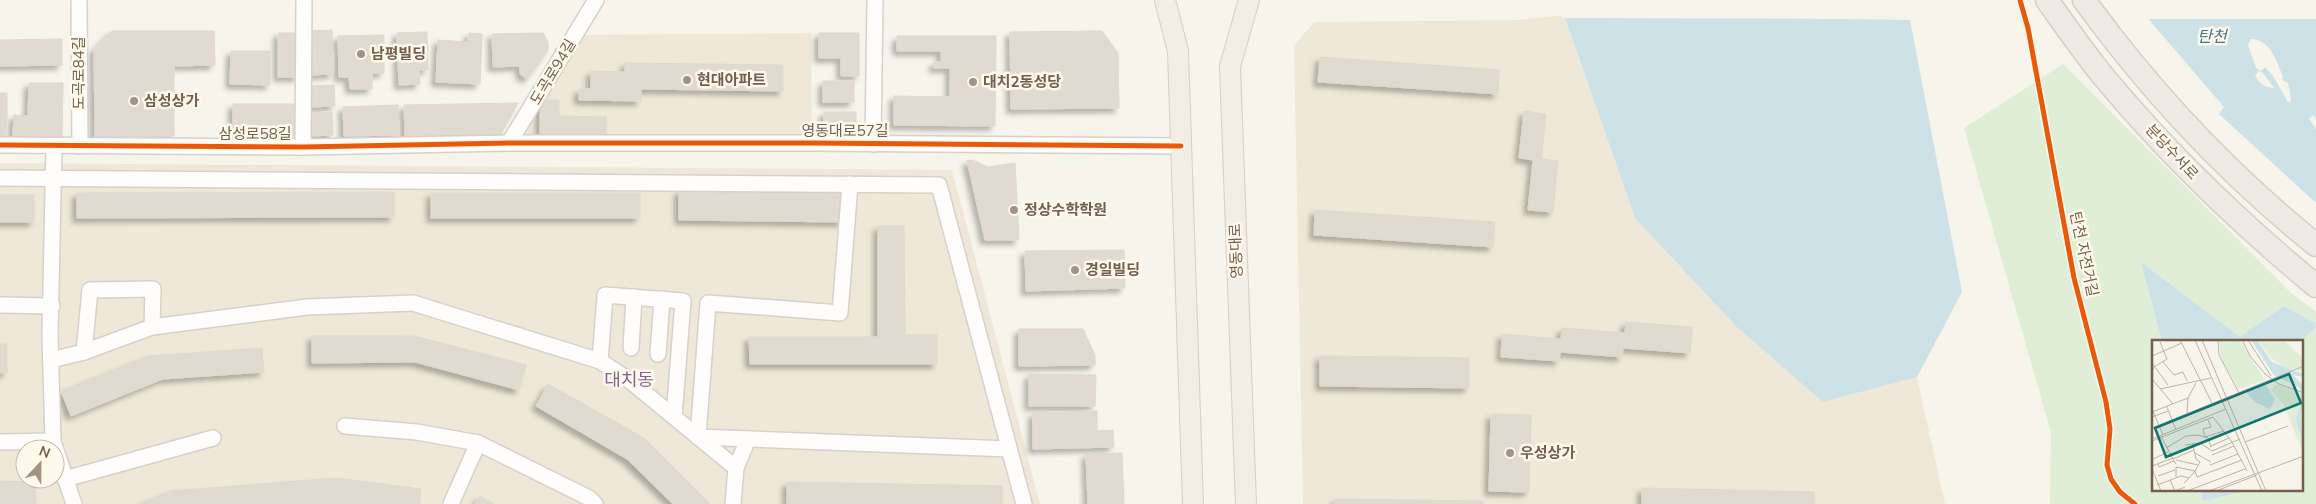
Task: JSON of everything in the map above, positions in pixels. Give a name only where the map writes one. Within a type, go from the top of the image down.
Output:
[{"type":"highway","name":"분당수서로","points":[[2047,0],[2108,82],[2192,173],[2260,240],[2316,286]]},
{"type":"highway","name":"분당수서로","points":[[2084,0],[2137,67],[2237,176],[2281,217],[2316,245]]},
{"type":"main road","points":[[1165,0],[1178,51],[1193,504]]},
{"type":"main road","name":"영동대로","points":[[1246,504],[1230,66],[1249,0]]},
{"type":"street","name":"도곡로84길","points":[[79,0],[80,146]]},
{"type":"street","points":[[303,147],[304,0]]},
{"type":"street","name":"도곡로94길","points":[[509,143],[596,0]]},
{"type":"street","points":[[873,144],[875,0]]},
{"type":"street","name":"삼성로58길","points":[[0,146],[303,147],[509,143]]},
{"type":"street","name":"영동대로57길","points":[[509,143],[1181,146]]},
{"type":"street","points":[[53,439],[51,360],[54,146]]},
{"type":"street","points":[[0,178],[939,185],[1024,504]]},
{"type":"street","points":[[698,437],[708,303],[840,313],[850,184]]},
{"type":"street","points":[[84,352],[90,290],[153,289],[152,327]]},
{"type":"street","points":[[600,361],[605,295],[683,301],[674,417]]},
{"type":"street","points":[[631,348],[634,298]]},
{"type":"street","points":[[658,354],[662,300]]},
{"type":"street","points":[[51,360],[84,352],[152,327],[307,307],[413,303],[600,361],[629,380],[736,468]]},
{"type":"street","points":[[0,304],[52,306]]},
{"type":"street","points":[[345,426],[417,432],[478,443],[589,498],[595,504]]},
{"type":"street","points":[[698,437],[1009,449]]},
{"type":"street","points":[[74,504],[65,479],[213,438]]},
{"type":"street","points":[[733,504],[736,468],[748,439]]},
{"type":"street","points":[[0,442],[15,442]]},
{"type":"street","points":[[451,504],[478,443]]},
{"type":"shaded area","points":[[1564,15],[1635,218],[1823,402],[1917,377],[1945,504],[1303,504],[1294,46],[1314,22],[1518,20]]},
{"type":"shaded area","points":[[811,33],[812,142],[509,143],[575,35]]},
{"type":"shaded area","points":[[0,163],[952,170],[1040,504],[0,504]]},
{"type":"green space","points":[[2063,64],[2289,291],[2316,312],[2316,504],[2050,504],[2051,433],[1964,128]]},
{"type":"water","name":"탄천","points":[[2136,0],[2316,0],[2316,119],[2313,115],[2309,119],[2316,129],[2316,203],[2219,114],[2224,107],[2151,22]],"holes":[[[2251,39],[2263,43],[2272,52],[2283,77],[2282,80],[2288,83],[2290,102],[2288,102],[2273,76],[2265,67],[2261,71],[2256,68],[2248,45]],[[2258,71],[2263,73],[2274,88],[2267,87],[2259,82],[2255,74]]]},
{"type":"water","points":[[1564,15],[1910,20],[1962,292],[1917,377],[1823,402],[1737,327],[1635,218]]},
{"type":"water","points":[[2141,262],[2240,337],[2284,306],[2316,324],[2316,327],[2302,340],[2162,340]]},
{"type":"water","points":[[2201,492],[2241,492],[2203,501]]},
{"type":"pier","points":[[2134,0],[2316,0],[2316,19],[2146,19]]},
{"type":"pier","points":[[1564,13],[1912,19],[1562,18],[1561,15]]},
{"type":"building","points":[[332,30],[333,74],[310,75],[310,31]]},
{"type":"building","name":"삼성상가","points":[[112,31],[214,31],[215,65],[174,66],[174,136],[95,137],[94,50]]},
{"type":"building","points":[[1102,31],[1118,53],[1119,108],[1011,109],[1010,32]]},
{"type":"building","points":[[427,32],[428,70],[419,70],[420,84],[399,85],[397,33]]},
{"type":"building","points":[[278,33],[299,33],[299,77],[278,77]]},
{"type":"building","points":[[469,33],[482,34],[480,84],[436,82],[438,40],[468,42]]},
{"type":"building","points":[[543,33],[548,42],[548,50],[527,79],[520,74],[520,66],[493,67],[492,34]]},
{"type":"building","points":[[819,33],[859,33],[859,76],[841,76],[841,58],[819,58]]},
{"type":"building","name":"남평빌딩","points":[[384,35],[384,73],[372,73],[372,89],[350,89],[349,77],[339,77],[338,36]]},
{"type":"building","name":"대치2동성당","points":[[897,36],[996,36],[995,126],[894,125],[894,96],[950,97],[950,68],[934,68],[934,62],[941,62],[941,51],[897,51]]},
{"type":"building","points":[[62,39],[62,65],[0,66],[0,40]]},
{"type":"building","points":[[231,51],[270,51],[270,85],[230,84]]},
{"type":"building","points":[[1320,57],[1499,70],[1498,94],[1318,82]]},
{"type":"building","name":"현대아파트","points":[[625,63],[783,65],[783,91],[641,89],[641,101],[579,100],[579,89],[591,89],[591,71],[625,72]]},
{"type":"building","points":[[823,81],[854,81],[854,102],[823,102]]},
{"type":"building","points":[[29,83],[63,83],[62,137],[13,136],[14,115],[28,116]]},
{"type":"building","points":[[334,85],[335,106],[310,107],[310,86]]},
{"type":"building","points":[[0,93],[7,93],[7,137],[0,137]]},
{"type":"building","points":[[540,100],[559,100],[559,116],[606,117],[606,138],[540,138]]},
{"type":"building","points":[[518,103],[500,135],[405,137],[404,105]]},
{"type":"building","points":[[233,104],[296,104],[296,139],[233,139]]},
{"type":"building","points":[[398,105],[399,135],[344,136],[343,107]]},
{"type":"building","points":[[1524,111],[1546,114],[1541,159],[1558,161],[1553,212],[1528,210],[1533,160],[1519,158]]},
{"type":"building","points":[[332,112],[333,135],[311,136],[310,113]]},
{"type":"building","points":[[824,112],[856,112],[856,133],[824,133]]},
{"type":"building","points":[[967,160],[975,161],[988,167],[1015,163],[1019,240],[985,240]]},
{"type":"building","points":[[679,190],[843,191],[843,222],[679,220]]},
{"type":"building","points":[[394,192],[394,217],[77,218],[77,193]]},
{"type":"building","points":[[431,193],[640,193],[640,218],[431,218]]},
{"type":"building","points":[[0,195],[34,195],[34,222],[0,222]]},
{"type":"building","points":[[1315,210],[1495,222],[1493,247],[1314,235]]},
{"type":"building","points":[[878,226],[904,226],[905,335],[937,335],[937,364],[750,364],[749,337],[878,337]]},
{"type":"building","name":"경일빌딩","points":[[1124,250],[1125,288],[1026,291],[1025,251]]},
{"type":"building","points":[[1626,322],[1692,327],[1690,353],[1623,348],[1622,357],[1560,352],[1559,361],[1501,357],[1502,334],[1561,339],[1562,328],[1625,333]]},
{"type":"building","points":[[1019,329],[1083,329],[1095,355],[1095,365],[1019,366]]},
{"type":"building","points":[[312,336],[414,336],[526,365],[519,390],[415,362],[312,363]]},
{"type":"building","points":[[0,344],[7,344],[7,373],[0,373]]},
{"type":"building","points":[[262,348],[264,372],[163,379],[71,416],[61,391],[148,356]]},
{"type":"building","points":[[1320,356],[1469,358],[1469,388],[1320,386]]},
{"type":"building","points":[[1029,374],[1096,375],[1095,406],[1029,406]]},
{"type":"building","points":[[548,384],[644,438],[710,504],[673,504],[627,459],[536,406]]},
{"type":"building","points":[[1097,411],[1097,431],[1113,430],[1114,447],[1033,449],[1033,413]]},
{"type":"building","name":"우성상가","points":[[1491,414],[1531,415],[1529,492],[1489,491]]},
{"type":"building","points":[[1122,453],[1124,504],[1088,504],[1086,454]]},
{"type":"building","points":[[337,478],[421,489],[419,504],[138,504],[171,491]]},
{"type":"building","points":[[0,481],[15,481],[15,489],[35,489],[36,504],[0,504]]},
{"type":"building","points":[[787,482],[1002,486],[1002,504],[787,504]]},
{"type":"building","points":[[1642,488],[1814,492],[1814,504],[1642,504]]},
{"type":"building","points":[[480,496],[494,504],[475,504]]},
{"type":"building","points":[[1335,499],[1483,501],[1483,504],[1335,504]]},
{"type":"cycle path","name":"탄천 자전거길","points":[[2020,0],[2028,28],[2074,278],[2106,402],[2110,429],[2107,465],[2111,479],[2120,492],[2135,504]]},
{"type":"cycle path","points":[[0,145],[303,147],[509,143],[813,143],[1181,146]]},
{"type":"place","name":"남평빌딩","points":[[361,54]]},
{"type":"place","name":"현대아파트","points":[[687,80]]},
{"type":"place","name":"대치2동성당","points":[[973,82]]},
{"type":"place","name":"삼성상가","points":[[134,101]]},
{"type":"place","name":"정상수학학원","points":[[1014,210]]},
{"type":"place","name":"경일빌딩","points":[[1075,270]]},
{"type":"place","name":"우성상가","points":[[1510,453]]},
{"type":"district","name":"대치동","points":[[629,380]]}]
